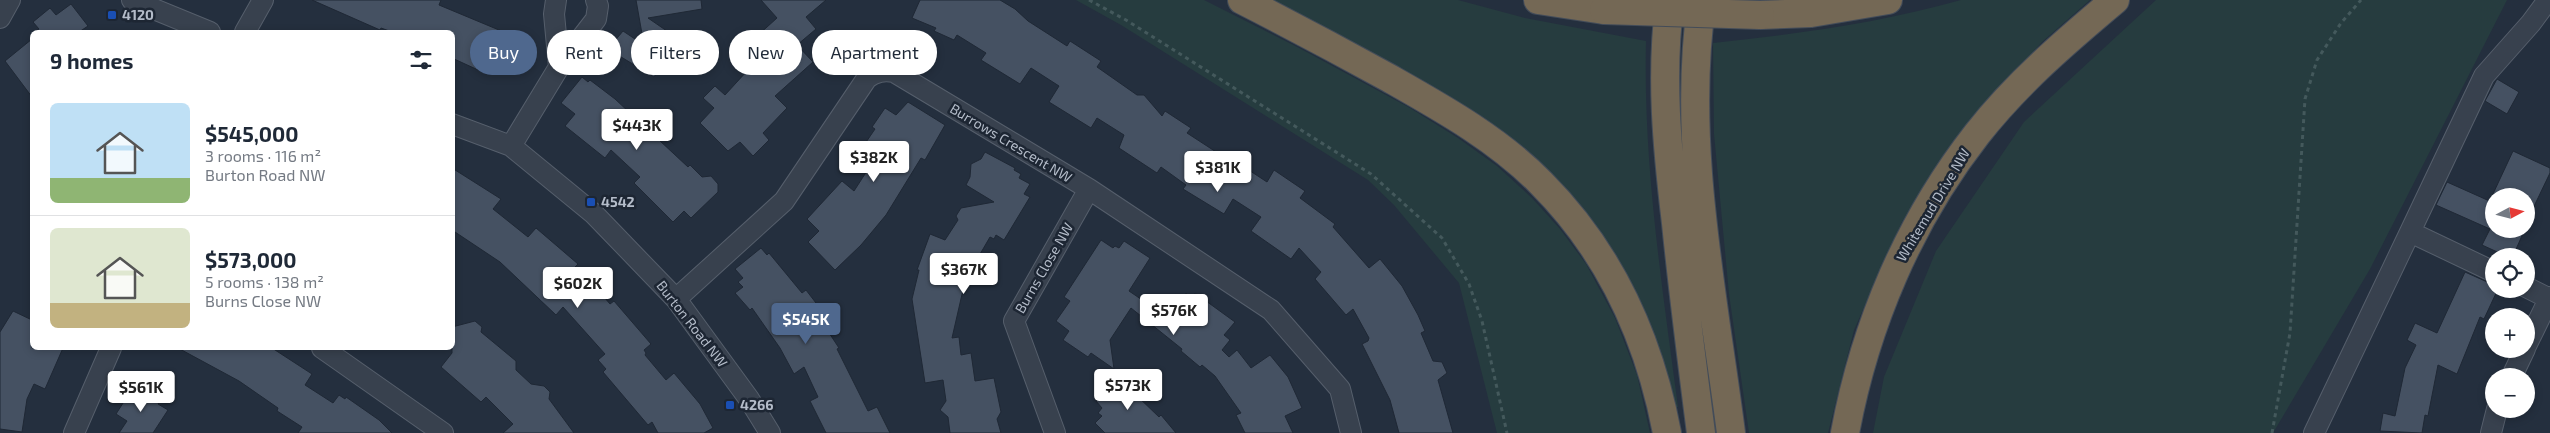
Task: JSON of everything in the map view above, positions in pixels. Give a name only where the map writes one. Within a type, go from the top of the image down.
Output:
[{"type":"highway","points":[[1242,0],[1446,110],[1498,146],[1541,182],[1581,228],[1615,281],[1640,332],[1661,402],[1667,433]]},
{"type":"highway","points":[[1538,0],[1604,10],[1760,15],[1811,13],[1888,0]]},
{"type":"highway","points":[[1670,0],[1664,64],[1664,110],[1682,286],[1701,433]]},
{"type":"highway","points":[[1702,0],[1695,69],[1695,124],[1700,186],[1731,433]]},
{"type":"highway","name":"Whitemud Drive NW","points":[[1845,433],[1860,369],[1880,304],[1900,258],[1952,168],[1977,133],[2019,87],[2052,54],[2115,0]]},
{"type":"street","points":[[0,18],[10,0]]},
{"type":"street","points":[[132,0],[205,30]]},
{"type":"street","points":[[246,30],[263,0]]},
{"type":"street","points":[[556,0],[554,14],[556,30]]},
{"type":"street","points":[[588,30],[596,19],[598,6],[596,0]]},
{"type":"street","points":[[2314,433],[2484,76],[2532,23],[2548,0]]},
{"type":"street","name":"Burrows Crescent NW","points":[[676,299],[784,201],[867,78],[881,71],[894,72],[1089,189],[1270,310],[1340,389],[1351,433]]},
{"type":"street","points":[[511,146],[554,75]]},
{"type":"street","name":"Burton Road NW","points":[[455,125],[511,146],[594,214],[676,299],[749,399],[770,433]]},
{"type":"street","name":"Burns Close NW","points":[[1054,433],[1014,321],[1089,189]]},
{"type":"street","points":[[2410,232],[2485,268]]},
{"type":"street","points":[[2535,291],[2550,298],[2535,329]]},
{"type":"street","points":[[74,433],[111,350]]},
{"type":"street","points":[[325,350],[443,433]]},
{"type":"street","points":[[2491,433],[2494,418]]},
{"type":"path","points":[[1089,0],[1126,20],[1371,174],[1394,192],[1442,238],[1469,284],[1482,321],[1507,433]]},
{"type":"path","points":[[2272,433],[2290,333],[2305,100],[2317,60],[2341,23],[2361,0]]},
{"type":"green space","points":[[1076,0],[1204,0],[1301,49],[1410,108],[1458,138],[1497,166],[1532,198],[1560,229],[1586,264],[1615,318],[1637,375],[1650,433],[1497,433],[1459,283],[1394,205],[1368,180],[1121,25]]},
{"type":"green space","points":[[1267,0],[1458,0],[1525,18],[1646,41],[1647,133],[1651,179],[1660,270],[1678,407],[1674,408],[1564,193]]},
{"type":"green space","points":[[1961,0],[2090,0],[2042,42],[1964,129],[1902,222],[1854,330],[1828,433],[1749,433],[1729,294],[1714,134],[1713,43],[1838,27],[1900,15]]},
{"type":"green space","points":[[2156,0],[2507,0],[2370,269],[2273,433],[1873,433],[1884,377],[1936,251],[2024,122]]},
{"type":"building","points":[[312,0],[441,0],[439,5],[499,30],[470,30],[470,66],[455,59],[455,30],[386,30],[381,28],[380,30]]},
{"type":"building","points":[[636,0],[701,0],[702,9],[648,18],[665,30],[641,30]]},
{"type":"building","points":[[761,0],[826,0],[806,17],[816,29],[812,30],[812,32],[802,41],[802,30],[764,30],[777,18]]},
{"type":"building","points":[[920,0],[1000,0],[1067,46],[1070,41],[1101,61],[1097,67],[1137,95],[1144,95],[1162,116],[1165,111],[1191,128],[1187,133],[1230,161],[1232,159],[1267,182],[1274,170],[1305,191],[1300,198],[1335,224],[1333,227],[1369,268],[1380,259],[1402,286],[1425,331],[1421,333],[1433,361],[1442,362],[1447,373],[1438,380],[1453,433],[1399,433],[1390,400],[1362,344],[1368,341],[1369,338],[1353,309],[1346,315],[1315,279],[1321,272],[1299,248],[1291,259],[1251,231],[1261,217],[1233,199],[1224,214],[1183,189],[1186,185],[1161,167],[1157,173],[1119,148],[1124,135],[1097,118],[1091,128],[1049,102],[1059,86],[1031,68],[1020,84],[981,60],[986,53],[957,35],[954,40],[937,32],[937,30],[935,30],[936,28],[912,18]]},
{"type":"building","points":[[71,4],[88,26],[82,30],[37,30],[39,29],[33,22],[50,8],[56,15]]},
{"type":"building","points":[[623,31],[631,36],[631,63],[621,57],[621,33]]},
{"type":"building","points":[[30,41],[30,94],[5,61]]},
{"type":"building","points":[[802,50],[812,61],[802,72]]},
{"type":"building","points":[[743,75],[798,75],[775,96],[787,108],[763,133],[769,140],[753,156],[740,142],[728,151],[700,123],[714,108],[703,98],[715,86],[725,95]]},
{"type":"building","points":[[582,77],[588,82],[590,80],[615,99],[688,167],[690,165],[702,177],[711,176],[718,184],[718,192],[691,218],[684,211],[673,222],[634,183],[640,177],[611,150],[605,158],[565,126],[575,114],[561,103]]},
{"type":"building","points":[[2497,79],[2519,92],[2507,114],[2485,101]]},
{"type":"building","points":[[908,102],[945,125],[925,160],[921,158],[886,215],[861,245],[835,270],[808,242],[819,231],[807,219],[842,181],[854,191],[874,160],[860,151],[875,129],[872,127],[885,108],[896,115]]},
{"type":"building","points":[[2513,151],[2550,168],[2550,173],[2535,204],[2535,188],[2496,188]]},
{"type":"building","points":[[985,152],[1015,168],[1014,170],[1021,174],[1019,178],[1030,184],[1024,194],[1030,197],[1004,240],[996,235],[994,239],[990,237],[972,268],[975,269],[966,291],[963,290],[952,338],[959,337],[961,355],[971,353],[975,381],[994,378],[1001,412],[997,419],[1001,433],[950,433],[948,417],[940,410],[946,401],[943,380],[925,383],[912,299],[919,270],[917,270],[930,234],[945,240],[958,220],[956,216],[961,208],[994,202],[966,185],[970,177],[971,164],[981,159]]},
{"type":"building","points":[[455,170],[501,199],[493,209],[528,237],[536,228],[578,264],[572,270],[589,293],[592,291],[595,294],[599,291],[610,304],[614,301],[651,344],[644,350],[645,355],[666,380],[674,373],[700,404],[713,428],[704,433],[658,433],[652,422],[648,425],[603,372],[606,369],[598,360],[605,354],[563,307],[556,315],[500,262],[455,232]]},
{"type":"building","points":[[2447,182],[2485,199],[2485,227],[2436,205]]},
{"type":"building","points":[[2486,238],[2521,238],[2517,248],[2489,248],[2482,245]]},
{"type":"building","points":[[1101,240],[1113,248],[1115,246],[1119,248],[1124,241],[1150,258],[1129,291],[1160,312],[1175,294],[1181,299],[1186,293],[1191,298],[1195,293],[1235,322],[1224,335],[1230,340],[1222,350],[1229,357],[1237,350],[1251,368],[1270,355],[1288,377],[1302,408],[1285,416],[1293,433],[1245,433],[1236,415],[1241,413],[1215,376],[1202,365],[1200,367],[1181,351],[1182,349],[1131,308],[1110,340],[1114,369],[1091,353],[1088,357],[1063,340],[1069,331],[1056,321],[1070,301],[1064,297]]},
{"type":"building","points":[[761,248],[767,255],[769,253],[802,293],[806,290],[816,303],[814,305],[821,314],[818,316],[839,348],[837,349],[868,411],[877,407],[890,433],[826,433],[810,401],[818,397],[804,367],[794,374],[780,348],[752,308],[750,310],[735,293],[743,287],[738,282],[743,278],[735,269]]},
{"type":"building","points":[[2465,272],[2485,281],[2485,298],[2494,298],[2489,308],[2485,308],[2484,319],[2480,317],[2457,374],[2438,365],[2428,416],[2425,415],[2422,433],[2380,431],[2383,413],[2395,416],[2405,368],[2416,345],[2407,340],[2415,323],[2437,333]]},
{"type":"building","points":[[13,311],[30,319],[30,350],[62,350],[45,389],[34,384],[27,399],[22,432],[0,429],[0,332]]},
{"type":"building","points":[[475,321],[482,327],[481,332],[516,361],[516,370],[531,384],[544,386],[550,392],[549,399],[574,433],[503,433],[513,424],[486,397],[481,402],[441,367],[452,353],[452,350],[455,350],[455,326]]},
{"type":"building","points":[[182,350],[275,350],[312,374],[305,385],[333,403],[339,395],[345,399],[346,397],[379,420],[392,433],[298,433],[302,427],[277,411],[278,408],[239,381]]},
{"type":"building","points":[[1121,372],[1138,389],[1134,393],[1159,417],[1161,415],[1176,433],[1105,433],[1095,423],[1102,416],[1098,413],[1102,408],[1096,401]]},
{"type":"building","points":[[134,386],[160,401],[158,404],[168,410],[153,433],[119,433],[127,421],[116,414]]},
{"type":"place","name":"4120","points":[[112,15]]},
{"type":"place","name":"4542","points":[[591,202]]},
{"type":"place","name":"4266","points":[[730,405]]}]
